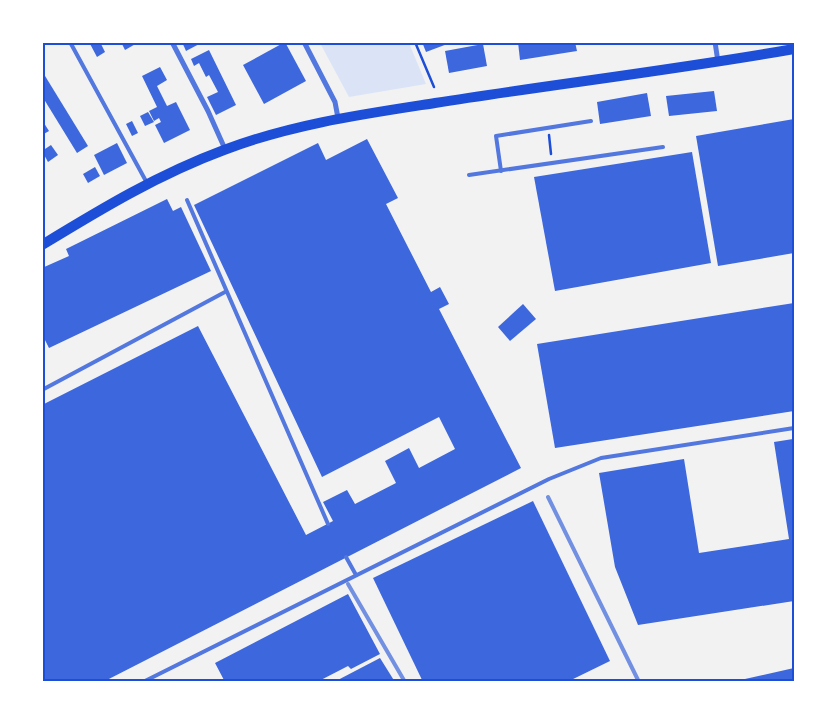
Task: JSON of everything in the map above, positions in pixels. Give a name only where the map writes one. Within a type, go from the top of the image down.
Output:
[{"type":"main road","points":[[42,245],[120,197],[147,183],[225,149],[282,131],[338,118],[794,50]]},
{"type":"street","points":[[172,42],[208,111],[225,149]]},
{"type":"street","points":[[304,42],[335,102],[338,118]]},
{"type":"street","points":[[715,42],[718,62]]},
{"type":"lane","points":[[70,42],[147,183]]},
{"type":"lane","points":[[501,171],[496,136],[591,121]]},
{"type":"lane","points":[[470,175],[663,147]]},
{"type":"lane","points":[[187,200],[328,524]]},
{"type":"lane","points":[[42,390],[226,292]]},
{"type":"lane","points":[[143,682],[549,479],[601,458],[794,428]]},
{"type":"lane","points":[[346,557],[356,575]]},
{"type":"path","points":[[415,42],[434,87]]},
{"type":"path","points":[[548,128],[552,163]]},
{"type":"shaded area","points":[[320,43],[409,43],[426,84],[349,97]]},
{"type":"building","points":[[89,42],[100,42],[105,52],[97,57]]},
{"type":"building","points":[[121,42],[139,42],[125,50]]},
{"type":"building","points":[[182,42],[203,42],[186,51]]},
{"type":"building","points":[[285,42],[306,81],[264,104],[243,65]]},
{"type":"building","points":[[422,42],[450,42],[450,43],[426,52]]},
{"type":"building","points":[[518,42],[575,42],[577,51],[520,60]]},
{"type":"building","points":[[483,44],[487,66],[449,73],[445,51]]},
{"type":"building","points":[[209,50],[236,105],[216,115],[207,97],[218,92],[209,75],[206,77],[199,63],[194,66],[191,59]]},
{"type":"building","points":[[160,67],[167,80],[157,86],[167,106],[176,102],[190,130],[164,143],[155,125],[161,122],[159,118],[154,121],[149,111],[157,107],[142,76]]},
{"type":"building","points":[[42,71],[88,146],[77,153],[42,96]]},
{"type":"building","points":[[714,91],[717,111],[669,116],[666,96]]},
{"type":"building","points":[[647,93],[651,116],[600,124],[597,102]]},
{"type":"building","points":[[148,112],[154,122],[145,126],[140,116]]},
{"type":"building","points":[[794,119],[794,253],[718,266],[696,136]]},
{"type":"building","points":[[42,120],[49,131],[42,135]]},
{"type":"building","points":[[132,121],[138,133],[132,136],[126,124]]},
{"type":"building","points":[[367,139],[398,198],[386,204],[431,292],[440,287],[449,304],[439,309],[521,468],[103,682],[42,682],[42,405],[198,326],[306,535],[333,521],[323,502],[347,490],[355,504],[396,483],[385,461],[409,448],[419,468],[455,449],[439,417],[322,477],[194,205],[318,143],[326,160]]},
{"type":"building","points":[[117,143],[127,163],[104,175],[94,155]]},
{"type":"building","points":[[51,145],[58,155],[48,162],[42,151]]},
{"type":"building","points":[[692,152],[711,263],[555,291],[534,177]]},
{"type":"building","points":[[95,167],[100,176],[88,183],[83,174]]},
{"type":"building","points":[[167,199],[173,211],[181,207],[211,271],[49,348],[42,334],[42,268],[69,256],[66,249]]},
{"type":"building","points":[[794,303],[794,411],[555,448],[537,344]]},
{"type":"building","points":[[523,304],[536,319],[510,341],[498,327]]},
{"type":"building","points":[[793,439],[794,601],[638,625],[615,567],[599,473],[684,459],[699,553],[789,539],[774,442]]},
{"type":"building","points":[[533,501],[610,661],[567,682],[423,682],[373,578]]},
{"type":"building","points":[[348,594],[380,654],[351,669],[348,666],[317,682],[225,682],[215,663]]},
{"type":"building","points":[[380,658],[395,682],[334,682]]},
{"type":"building","points":[[794,668],[794,682],[736,682],[736,681]]},
{"type":"railway","points":[[548,497],[639,682]]},
{"type":"railway","points":[[348,584],[405,682]]}]
